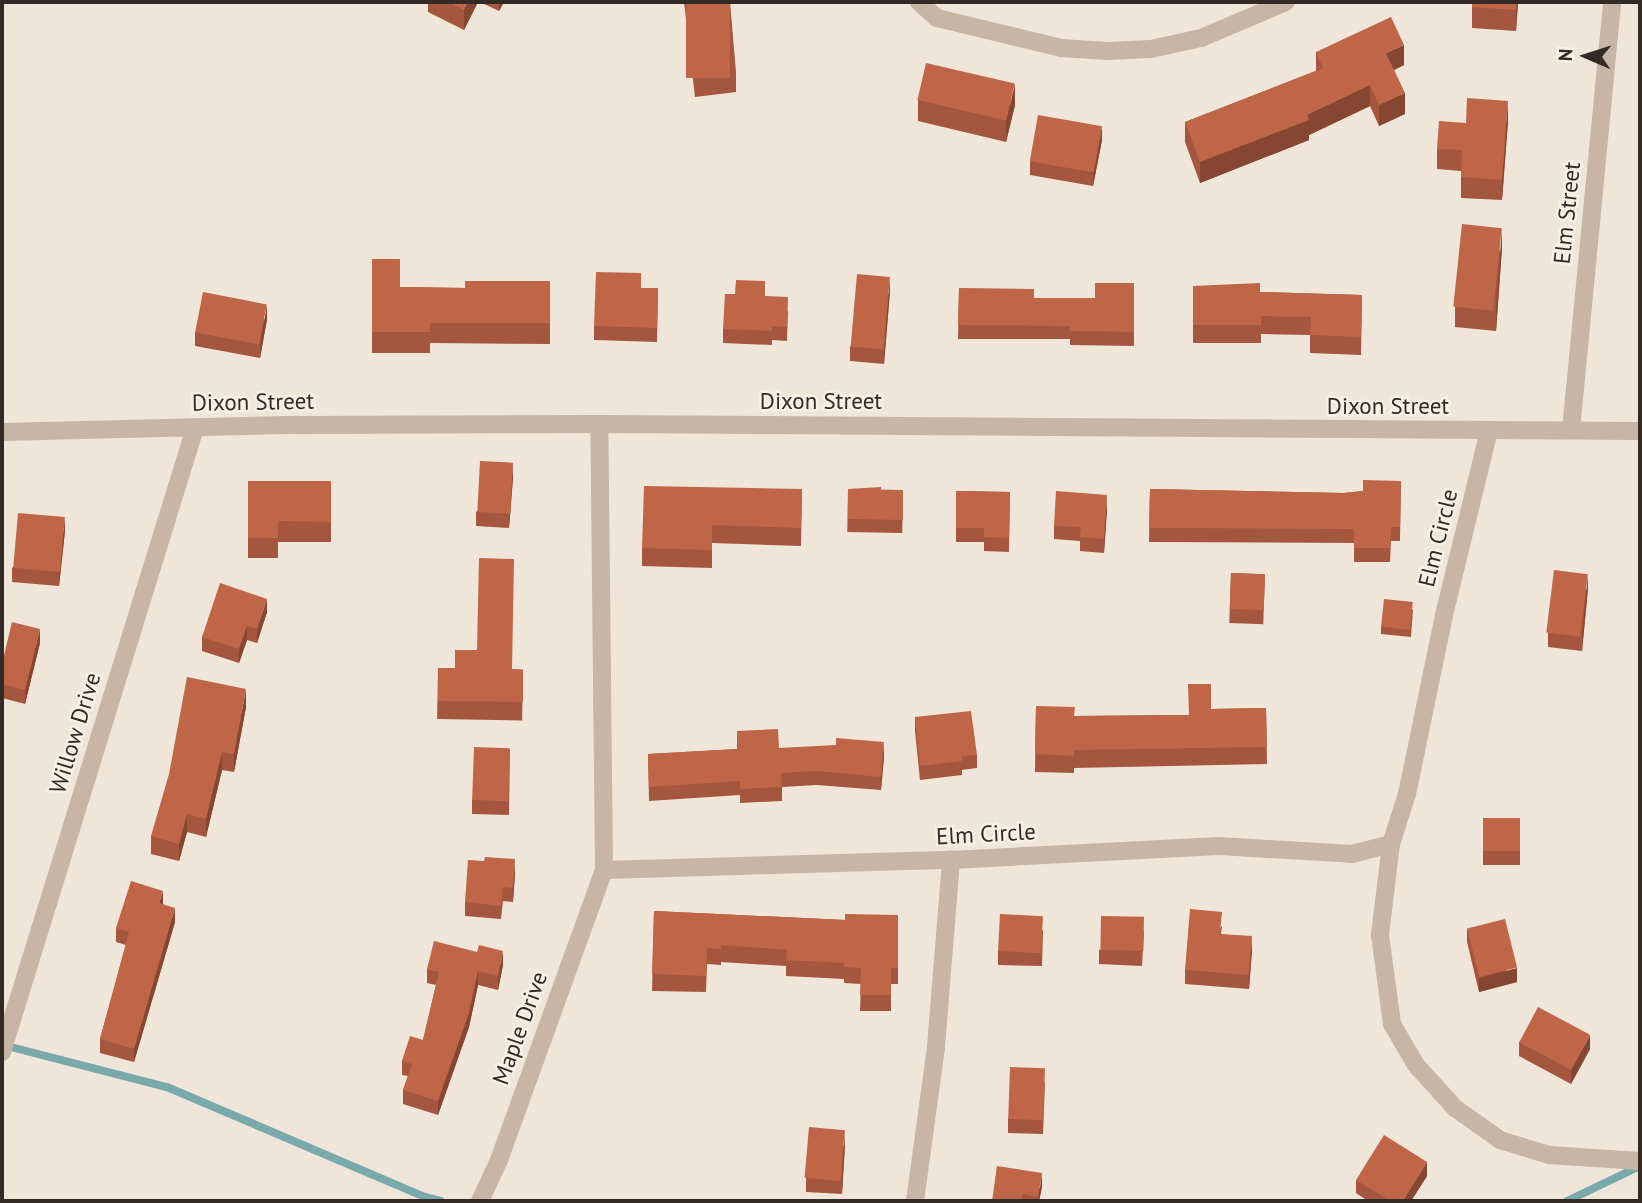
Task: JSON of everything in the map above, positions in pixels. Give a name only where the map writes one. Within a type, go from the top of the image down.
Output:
[{"type":"street","points":[[919,2],[937,18],[1061,48],[1108,51],[1151,49],[1201,38],[1286,2]]},
{"type":"street","name":"Elm Street","points":[[1571,429],[1612,2]]},
{"type":"street","points":[[599,424],[604,870]]},
{"type":"street","name":"Dixon Street","points":[[2,432],[299,425],[599,424],[1640,431]]},
{"type":"street","name":"Willow Drive","points":[[2,1052],[195,428]]},
{"type":"street","name":"Elm Circle","points":[[604,870],[951,860],[1219,846],[1352,854],[1391,844],[1407,794],[1445,611],[1489,431]]},
{"type":"street","points":[[1391,844],[1380,935],[1392,1024],[1416,1065],[1455,1108],[1500,1140],[1549,1155],[1640,1161]]},
{"type":"street","points":[[915,1201],[936,1047],[951,860]]},
{"type":"street","name":"Maple Drive","points":[[480,1201],[499,1160],[604,870]]},
{"type":"building","points":[[448,2],[468,2],[464,10]]},
{"type":"building","points":[[686,2],[730,2],[730,78],[686,78]]},
{"type":"building","points":[[1472,2],[1517,2],[1516,10],[1472,7]]},
{"type":"building","points":[[1391,17],[1404,45],[1386,53],[1405,93],[1379,105],[1370,85],[1307,115],[1309,120],[1200,162],[1185,122],[1323,68],[1316,52]]},
{"type":"building","points":[[926,63],[1015,83],[1006,120],[917,100]]},
{"type":"building","points":[[1467,98],[1508,101],[1502,180],[1461,177],[1462,150],[1437,149],[1439,121],[1466,123]]},
{"type":"building","points":[[1038,115],[1102,126],[1094,173],[1030,161]]},
{"type":"building","points":[[1462,224],[1502,228],[1493,311],[1453,307]]},
{"type":"building","points":[[372,259],[400,259],[400,287],[465,288],[465,281],[550,281],[550,323],[430,323],[430,332],[372,332]]},
{"type":"building","points":[[596,272],[641,273],[641,288],[658,288],[657,328],[594,326]]},
{"type":"building","points":[[857,274],[890,277],[884,350],[851,347]]},
{"type":"building","points":[[736,280],[765,281],[765,296],[788,297],[787,327],[772,326],[772,331],[723,329],[725,294],[735,294]]},
{"type":"building","points":[[1095,283],[1134,283],[1134,332],[1070,331],[1070,326],[958,325],[959,288],[1034,289],[1034,298],[1095,298]]},
{"type":"building","points":[[1260,283],[1260,292],[1362,295],[1361,337],[1310,335],[1311,317],[1261,316],[1261,325],[1193,325],[1193,286]]},
{"type":"building","points":[[203,292],[267,304],[259,345],[195,332]]},
{"type":"building","points":[[480,461],[513,463],[510,514],[477,512]]},
{"type":"building","points":[[1363,480],[1401,481],[1400,527],[1391,527],[1390,548],[1354,548],[1354,529],[1149,528],[1150,489],[1344,493],[1363,491]]},
{"type":"building","points":[[248,481],[331,481],[331,522],[278,521],[278,538],[248,538]]},
{"type":"building","points":[[644,486],[802,489],[801,528],[712,525],[712,550],[642,548]]},
{"type":"building","points":[[881,487],[881,490],[903,490],[903,520],[848,519],[848,489]]},
{"type":"building","points":[[956,491],[1010,492],[1009,538],[984,537],[984,528],[956,528]]},
{"type":"building","points":[[1056,491],[1107,495],[1104,539],[1080,537],[1081,527],[1054,526]]},
{"type":"building","points":[[18,513],[65,517],[60,572],[13,568]]},
{"type":"building","points":[[479,558],[514,559],[512,669],[523,670],[523,702],[438,701],[438,668],[455,668],[455,650],[477,650]]},
{"type":"building","points":[[1554,570],[1588,574],[1580,637],[1546,633]]},
{"type":"building","points":[[1231,573],[1265,574],[1264,610],[1230,609]]},
{"type":"building","points":[[220,583],[267,599],[257,629],[247,626],[239,649],[202,637]]},
{"type":"building","points":[[1384,599],[1413,602],[1410,630],[1381,627]]},
{"type":"building","points":[[12,622],[40,629],[25,690],[2,684],[2,664]]},
{"type":"building","points":[[187,677],[246,689],[234,754],[222,752],[206,819],[187,814],[179,844],[151,836],[169,774]]},
{"type":"building","points":[[1188,684],[1211,684],[1211,709],[1266,708],[1267,747],[1074,750],[1074,756],[1035,754],[1036,706],[1075,707],[1074,716],[1189,715]]},
{"type":"building","points":[[971,711],[977,755],[962,756],[962,761],[920,766],[915,717]]},
{"type":"building","points":[[778,729],[779,748],[836,745],[836,738],[884,742],[881,777],[817,771],[781,773],[782,787],[740,789],[740,781],[649,787],[648,754],[738,749],[737,731]]},
{"type":"building","points":[[474,747],[510,748],[508,801],[472,800]]},
{"type":"building","points":[[1483,818],[1520,818],[1520,851],[1483,851]]},
{"type":"building","points":[[485,857],[515,859],[513,888],[503,887],[501,906],[465,902],[468,860],[484,861]]},
{"type":"building","points":[[131,881],[163,891],[159,903],[175,908],[134,1049],[100,1039],[129,932],[116,928]]},
{"type":"building","points":[[1190,909],[1222,912],[1220,934],[1252,936],[1249,975],[1185,970]]},
{"type":"building","points":[[654,911],[845,920],[845,914],[898,915],[898,968],[891,968],[891,995],[860,995],[861,968],[844,967],[844,963],[786,960],[787,950],[721,945],[721,949],[707,948],[706,976],[652,974]]},
{"type":"building","points":[[1000,914],[1043,916],[1041,953],[998,951]]},
{"type":"building","points":[[1101,916],[1144,917],[1143,951],[1100,950]]},
{"type":"building","points":[[1505,919],[1517,968],[1479,977],[1467,928]]},
{"type":"building","points":[[434,941],[477,952],[479,945],[503,951],[498,976],[478,971],[469,1013],[438,1101],[403,1090],[412,1064],[402,1061],[410,1036],[423,1040],[439,972],[427,969]]},
{"type":"building","points":[[1538,1007],[1590,1035],[1571,1070],[1519,1042]]},
{"type":"building","points":[[1010,1067],[1045,1068],[1043,1120],[1008,1119]]},
{"type":"building","points":[[809,1127],[845,1130],[840,1181],[805,1178]]},
{"type":"building","points":[[1384,1135],[1427,1162],[1403,1201],[1390,1201],[1356,1180]]},
{"type":"building","points":[[997,1166],[1042,1173],[1038,1197],[1023,1194],[1022,1201],[992,1201]]},
{"type":"waterway","points":[[3,1045],[167,1087],[425,1197],[441,1201]]},
{"type":"waterway","points":[[1567,1201],[1640,1166]]}]
